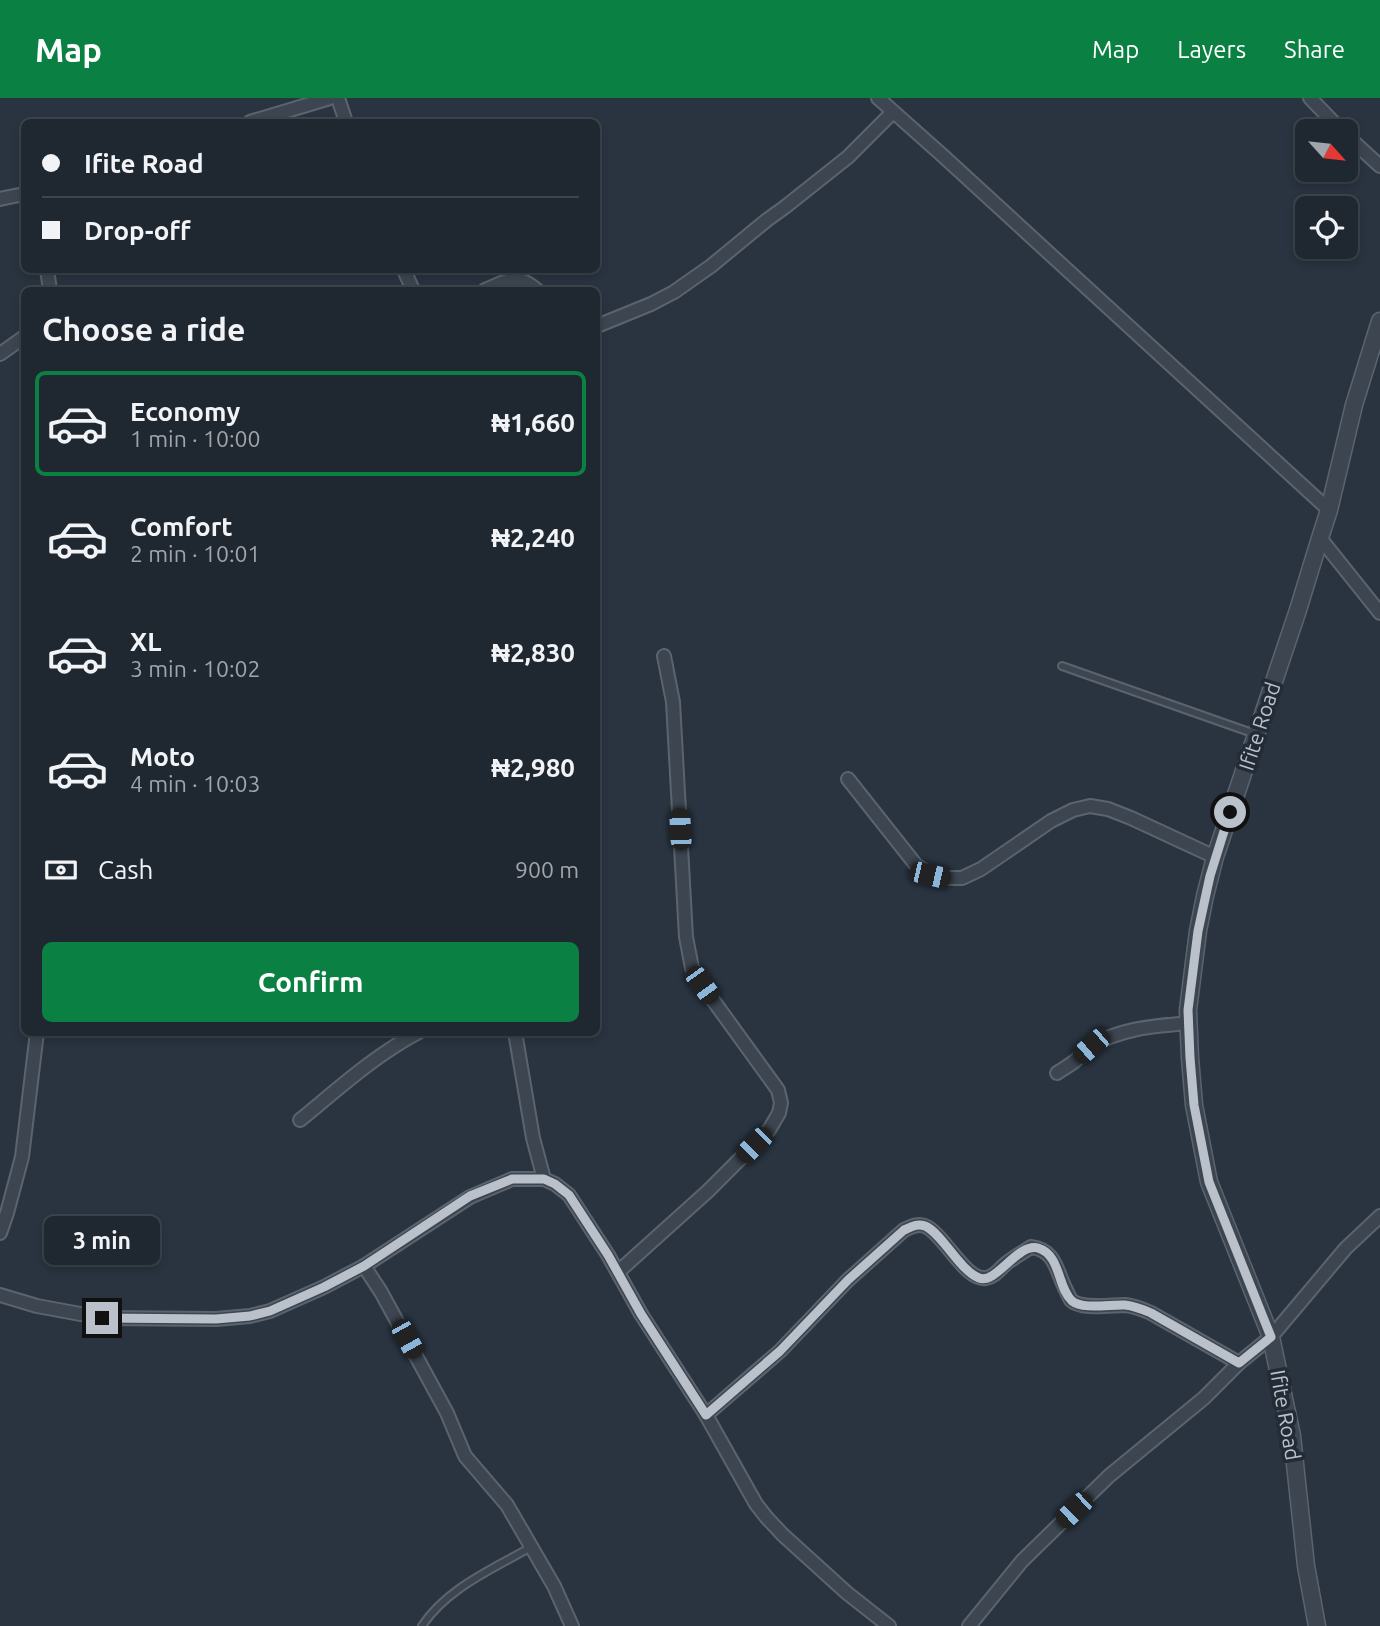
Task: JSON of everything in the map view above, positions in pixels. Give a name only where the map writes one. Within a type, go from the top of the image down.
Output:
[{"type":"street","points":[[260,119],[330,98]]},
{"type":"street","points":[[338,98],[345,119]]},
{"type":"street","points":[[878,98],[1329,510]]},
{"type":"street","points":[[1310,98],[1330,119]]},
{"type":"street","points":[[600,325],[652,304],[711,266],[848,156],[894,112]]},
{"type":"street","points":[[1358,146],[1380,166]]},
{"type":"street","points":[[0,199],[21,195]]},
{"type":"street","points":[[492,287],[517,279],[526,281],[533,287]]},
{"type":"street","name":"Ifite Road","points":[[1317,1626],[1306,1566],[1292,1436],[1271,1337],[1209,1182],[1194,1105],[1188,1010],[1198,931],[1215,857],[1329,510],[1354,405],[1380,321]]},
{"type":"street","points":[[0,354],[21,339]]},
{"type":"street","points":[[1320,538],[1380,613]]},
{"type":"street","points":[[618,1272],[708,1191],[769,1130],[779,1113],[781,1103],[778,1090],[692,968],[686,937],[673,702],[664,656]]},
{"type":"street","points":[[848,779],[916,865],[930,875],[962,877],[981,869],[1051,821],[1073,810],[1090,806],[1108,809],[1131,818],[1215,857]]},
{"type":"street","points":[[1057,1073],[1091,1046],[1109,1038],[1132,1030],[1189,1023]]},
{"type":"street","points":[[0,1233],[22,1157],[37,1036]]},
{"type":"street","points":[[300,1120],[360,1070],[412,1036]]},
{"type":"street","points":[[516,1036],[533,1138],[544,1179]]},
{"type":"street","points":[[0,1294],[37,1306],[102,1318],[216,1319],[250,1316],[270,1311],[364,1266],[470,1196],[512,1179],[544,1179],[569,1195],[706,1415],[756,1504],[783,1535],[846,1593],[889,1626]]},
{"type":"street","points":[[969,1626],[1022,1562],[1109,1476],[1204,1398],[1239,1363],[1271,1337],[1346,1248],[1380,1216]]},
{"type":"street","points":[[706,1415],[780,1351],[848,1280],[904,1230],[915,1225],[925,1226],[933,1232],[967,1269],[984,1279],[1031,1247],[1040,1248],[1048,1253],[1055,1263],[1071,1300],[1081,1306],[1137,1307],[1239,1363]]},
{"type":"street","points":[[364,1266],[447,1413],[465,1457],[507,1504],[554,1586],[572,1626]]},
{"type":"lane","points":[[1062,666],[1257,735]]},
{"type":"lane","points":[[422,1626],[443,1601],[462,1586],[531,1547]]},
{"type":"route","points":[[102,1318],[216,1319],[270,1311],[364,1266],[470,1196],[512,1179],[544,1179],[569,1195],[706,1415],[780,1351],[848,1280],[904,1230],[915,1225],[925,1226],[933,1232],[967,1269],[984,1279],[1031,1247],[1040,1248],[1048,1253],[1055,1263],[1071,1300],[1081,1306],[1137,1307],[1239,1363],[1271,1337],[1209,1182],[1194,1105],[1188,1010],[1205,896],[1230,812]]}]
